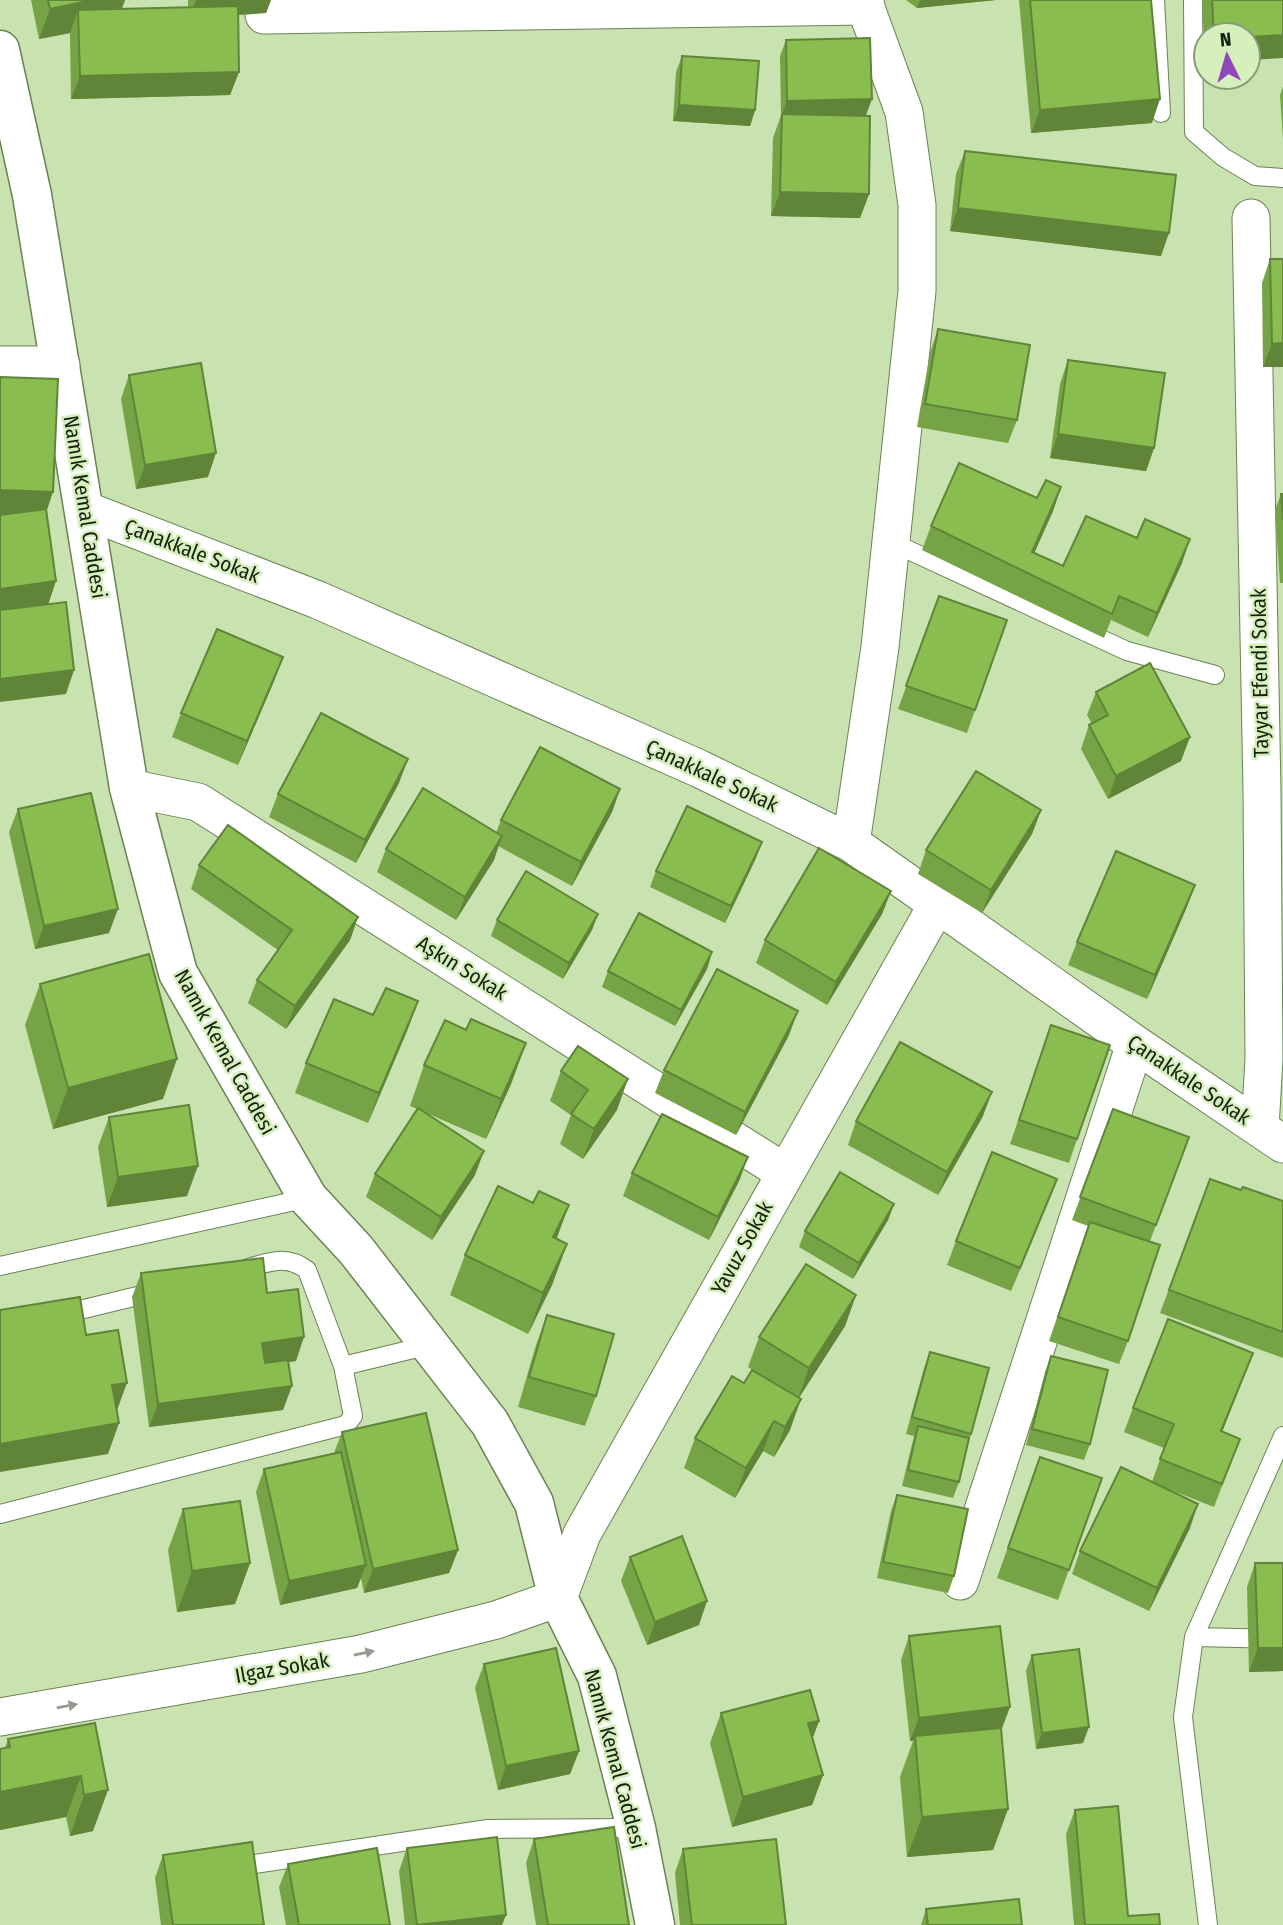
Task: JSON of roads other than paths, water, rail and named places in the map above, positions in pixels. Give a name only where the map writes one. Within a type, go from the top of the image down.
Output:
[{"type":"street","points":[[264,15],[865,3],[904,111],[917,205],[917,291],[880,647],[851,843]]},
{"type":"street","name":"Namık Kemal Caddesi","points":[[1,57],[32,195],[129,788],[178,973],[308,1198],[356,1250],[490,1423],[534,1503],[558,1598],[597,1676],[636,1828],[655,1925]]},
{"type":"street","name":"Tayyar Efendi Sokak","points":[[1251,218],[1273,791],[1264,1059],[1271,1136]]},
{"type":"street","points":[[0,365],[61,365]]},
{"type":"street","name":"Çanakkale Sokak","points":[[85,510],[318,600],[700,769],[851,843],[1135,1044],[1271,1136]]},
{"type":"street","name":"Aşkın Sokak","points":[[129,788],[198,802],[784,1172]]},
{"type":"street","name":"Yavuz Sokak","points":[[558,1598],[582,1534],[937,905]]},
{"type":"street","points":[[960,1581],[1135,1044]]},
{"type":"street","name":"Ilgaz Sokak","points":[[0,1717],[361,1654],[496,1620],[558,1598]]},
{"type":"lane","points":[[1154,0],[1161,113]]},
{"type":"lane","points":[[1193,0],[1194,132],[1223,157],[1255,176],[1283,178]]},
{"type":"lane","points":[[891,542],[1127,651],[1215,675]]},
{"type":"lane","points":[[0,1266],[308,1198]]},
{"type":"lane","points":[[0,1514],[346,1425],[353,1416],[344,1366],[307,1270],[295,1261],[280,1261],[226,1274]]},
{"type":"lane","points":[[40,1320],[173,1287]]},
{"type":"lane","points":[[344,1366],[429,1345]]},
{"type":"lane","points":[[1208,1925],[1183,1717],[1194,1637],[1283,1436]]},
{"type":"lane","points":[[1194,1637],[1283,1639]]},
{"type":"lane","points":[[248,1865],[488,1829],[636,1828]]}]
